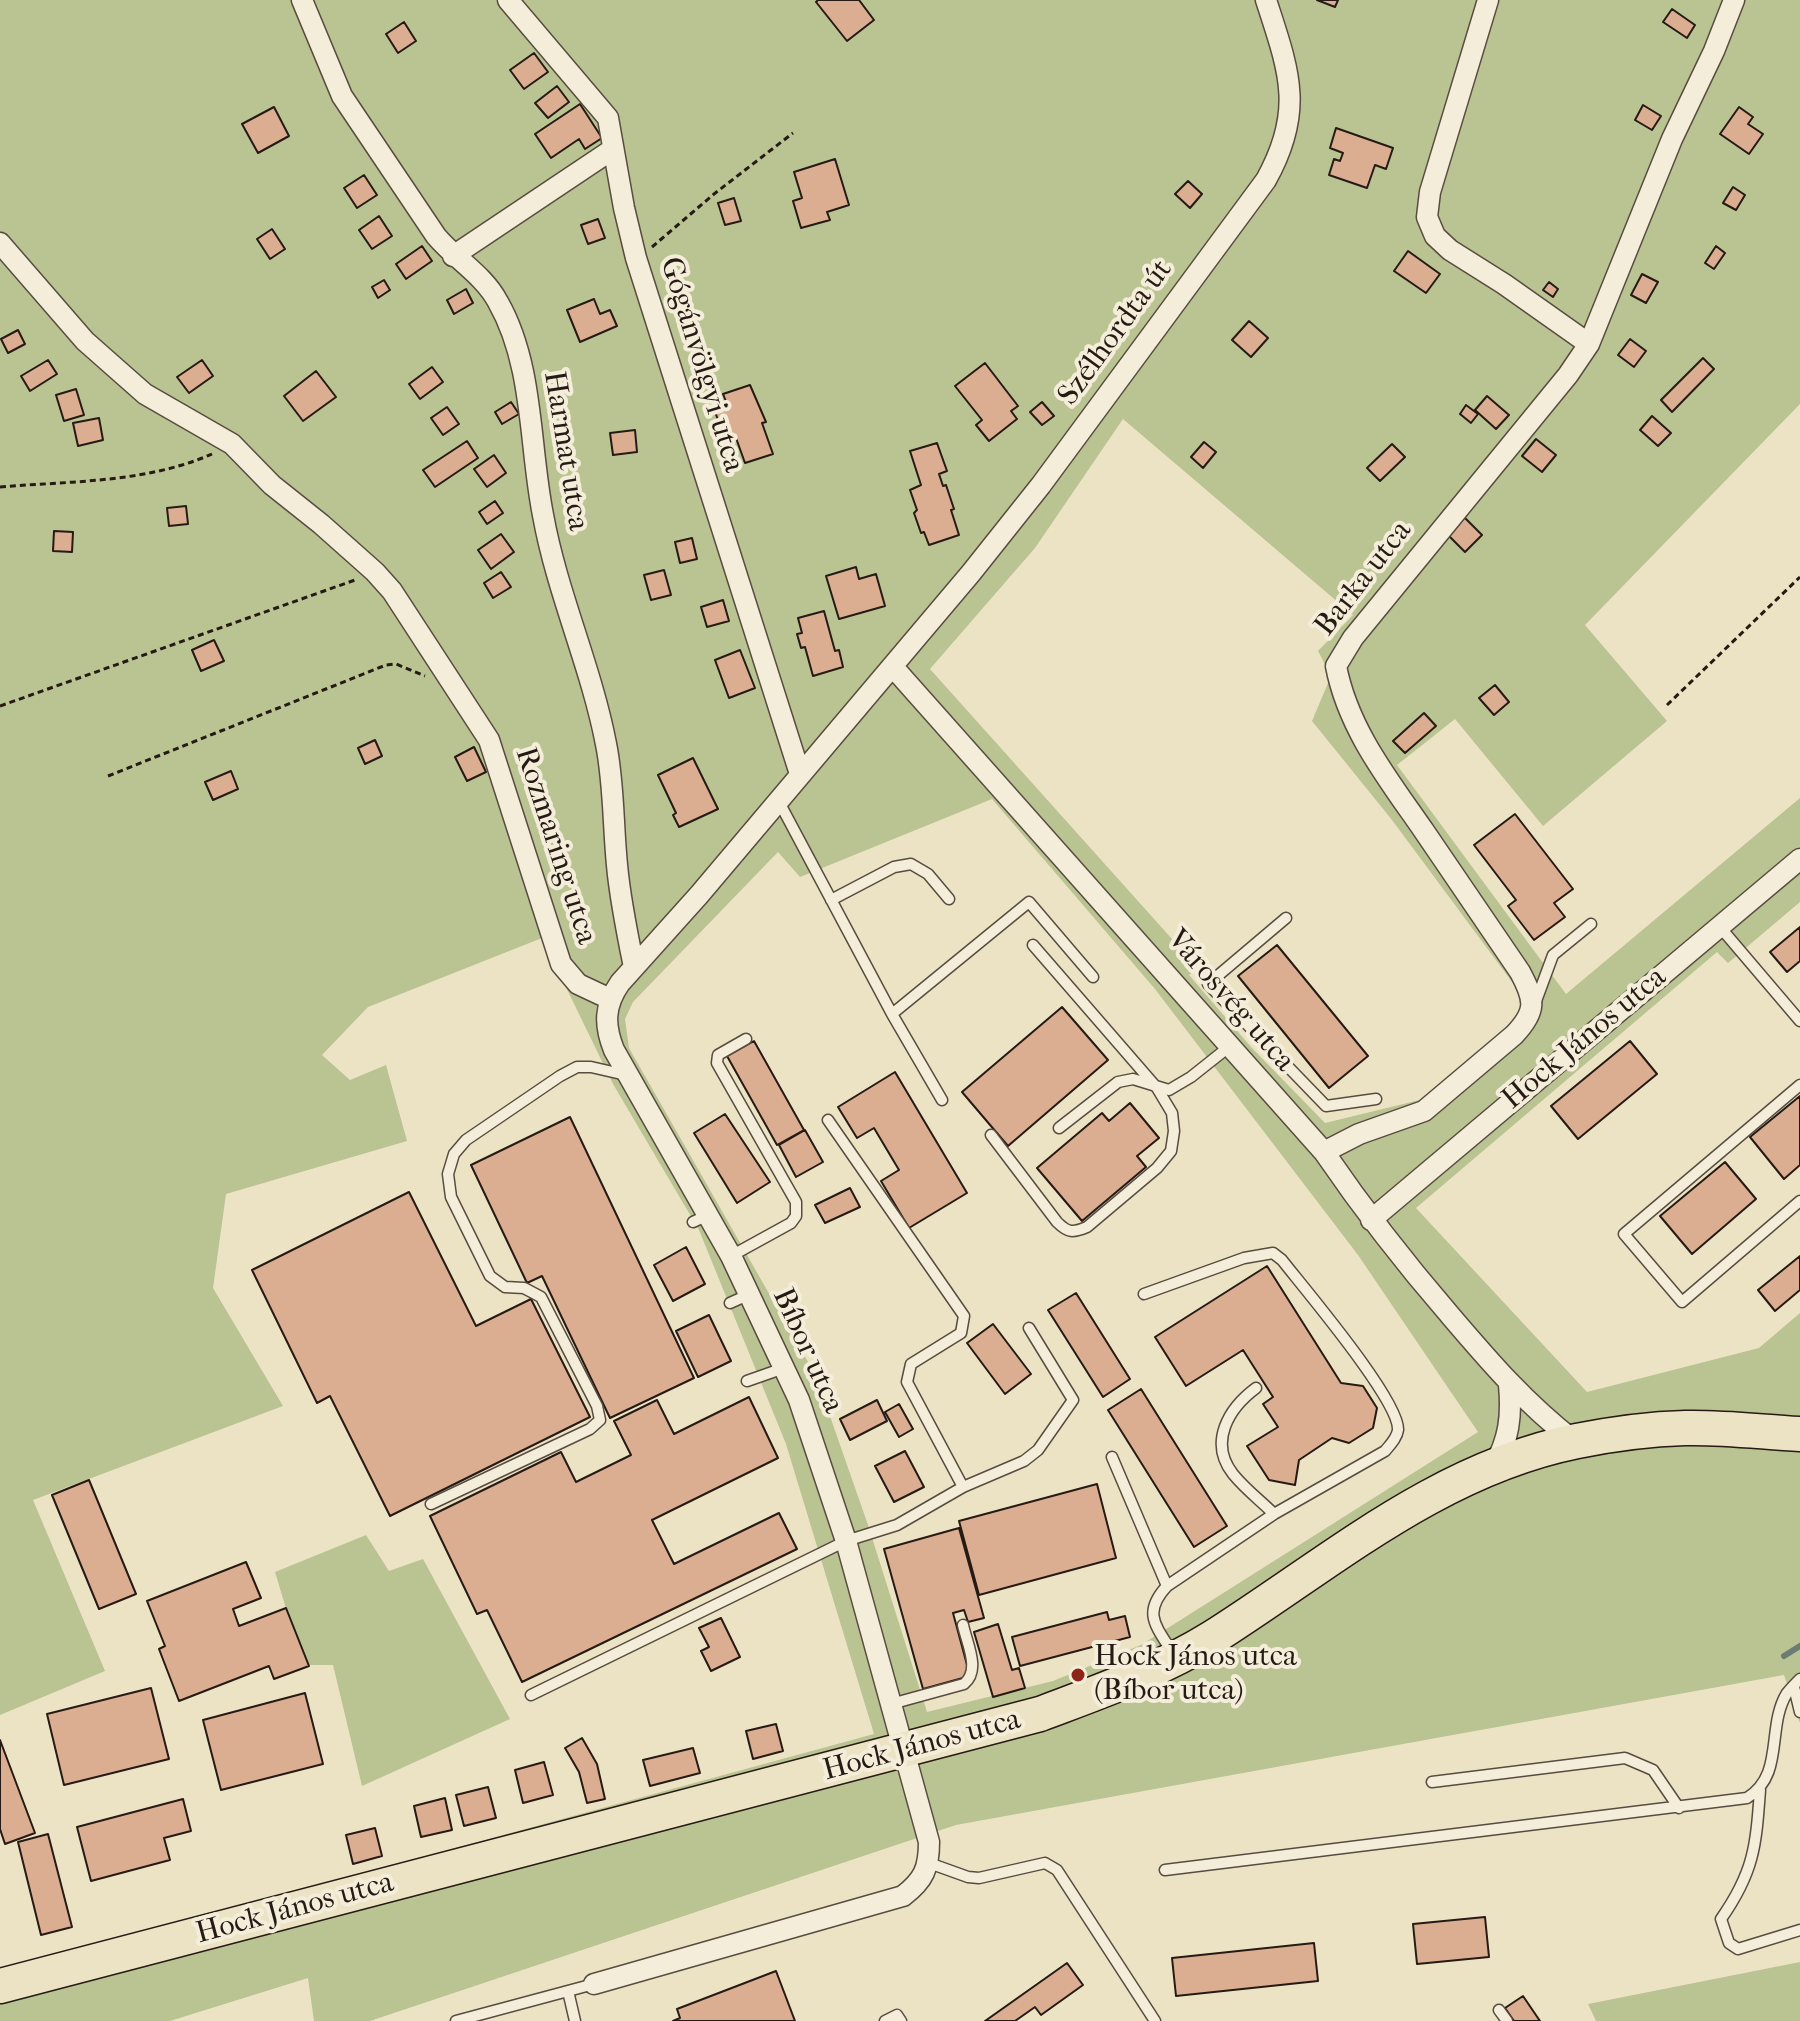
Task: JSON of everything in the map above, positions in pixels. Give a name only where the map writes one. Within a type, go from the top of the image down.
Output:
[{"type":"main road","name":"Hock János utca","points":[[0,1986],[1040,1714],[1106,1689],[1209,1639],[1420,1500],[1494,1466],[1574,1441],[1688,1427],[1800,1434]]},
{"type":"street","name":"Harmat utca","points":[[302,0],[342,96],[436,236],[491,290],[516,343],[525,383],[547,540],[593,688],[607,748],[617,867],[634,967]]},
{"type":"street","name":"Gógánvölgyi utca","points":[[508,0],[608,118],[636,258],[800,774]]},
{"type":"street","name":"Szélhordta út","points":[[893,667],[1041,485],[1254,198],[1281,153],[1288,133],[1290,92],[1287,64],[1266,0]]},
{"type":"street","points":[[1488,0],[1430,192],[1427,217],[1435,236],[1450,250],[1589,344]]},
{"type":"street","name":"Barka utca","points":[[1530,1014],[1530,991],[1520,972],[1354,724],[1336,666],[1353,638],[1568,375],[1589,344],[1672,139],[1714,51],[1734,0]]},
{"type":"street","points":[[453,256],[613,149]]},
{"type":"street","name":"Rozmaring utca","points":[[0,243],[68,324],[123,374],[164,406],[232,444],[272,485],[321,524],[392,591],[489,740],[561,964],[578,984],[610,999],[634,967],[893,667]]},
{"type":"street","name":"Városvég utca","points":[[893,667],[1218,1013],[1230,1046],[1324,1152],[1371,1220],[1509,1385],[1574,1441]]},
{"type":"street","name":"Hock János utca","points":[[1371,1220],[1800,859]]},
{"type":"street","name":"Bíbor utca","points":[[610,999],[606,1014],[608,1031],[628,1075],[701,1218],[731,1256],[799,1400],[846,1541],[905,1751],[929,1842],[929,1863]]},
{"type":"street","points":[[1324,1152],[1359,1134],[1424,1111],[1514,1035],[1530,1014]]},
{"type":"street","points":[[1494,1466],[1503,1450],[1511,1421],[1509,1385]]},
{"type":"street","points":[[594,1984],[903,1896],[914,1887],[929,1863]]},
{"type":"lane","points":[[778,800],[892,1014],[942,1100]]},
{"type":"lane","points":[[831,900],[894,867],[911,864],[928,874],[949,899]]},
{"type":"lane","points":[[892,1014],[1029,902],[1093,977]]},
{"type":"lane","points":[[1286,918],[1208,984],[1218,1013],[1326,1106],[1376,1099]]},
{"type":"lane","points":[[1530,1014],[1553,955],[1591,924]]},
{"type":"lane","points":[[1720,927],[1800,1021]]},
{"type":"lane","points":[[991,1135],[1057,1222],[1065,1230],[1074,1232],[1087,1227],[1157,1168],[1171,1151],[1174,1131],[1172,1113],[1157,1088],[1033,945]]},
{"type":"lane","points":[[731,1256],[791,1223],[797,1210],[796,1202],[717,1063],[718,1055],[746,1039]]},
{"type":"lane","points":[[1059,1128],[1118,1082],[1133,1079],[1169,1090],[1179,1086],[1230,1046]]},
{"type":"lane","points":[[431,1504],[590,1429],[600,1420],[597,1406],[541,1297],[524,1288],[505,1287],[490,1276],[451,1197],[448,1174],[454,1154],[466,1140],[577,1067],[628,1075]]},
{"type":"lane","points":[[1800,1085],[1624,1234],[1682,1302],[1800,1201]]},
{"type":"lane","points":[[828,1120],[964,1316],[961,1333],[911,1364],[907,1382],[963,1487]]},
{"type":"lane","points":[[1144,1294],[1244,1258],[1273,1253],[1339,1328],[1393,1412],[1398,1429],[1385,1451],[1274,1514],[1167,1586],[1155,1598],[1153,1621],[1175,1657]]},
{"type":"lane","points":[[730,1303],[750,1294]]},
{"type":"lane","points":[[531,1695],[846,1541],[897,1525],[963,1487],[1024,1461],[1038,1450],[1073,1400],[1029,1328]]},
{"type":"lane","points":[[747,1381],[784,1368]]},
{"type":"lane","points":[[1256,1388],[1243,1398],[1227,1419],[1222,1445],[1232,1473],[1274,1514]]},
{"type":"lane","points":[[1112,1457],[1167,1586]]},
{"type":"lane","points":[[891,1704],[964,1684],[971,1678],[974,1669],[963,1625]]},
{"type":"lane","points":[[1797,1683],[1800,1712]]},
{"type":"lane","points":[[1797,1683],[1787,1694],[1781,1709],[1769,1773],[1760,1790],[1756,1839],[1748,1874],[1721,1919],[1729,1943],[1738,1949],[1800,1930]]},
{"type":"lane","points":[[1432,1782],[1625,1758],[1653,1770],[1679,1808]]},
{"type":"lane","points":[[1165,1870],[1679,1808],[1747,1798],[1760,1790]]},
{"type":"lane","points":[[929,1863],[979,1878],[1045,1863],[1057,1870],[1155,2021]]},
{"type":"lane","points":[[456,2021],[594,1984]]},
{"type":"lane","points":[[568,1991],[575,2021]]},
{"type":"lane","points":[[1499,2010],[1507,2021]]},
{"type":"lane","points":[[885,2021],[897,2015],[901,2021]]},
{"type":"path","points":[[636,258],[793,133]]},
{"type":"path","points":[[0,487],[146,476],[185,466],[232,444]]},
{"type":"path","points":[[0,706],[375,572]]},
{"type":"path","points":[[1667,705],[1800,577]]},
{"type":"path","points":[[108,776],[386,665],[396,664],[451,683]]},
{"type":"green space","points":[[0,0],[1800,0],[1800,404],[1585,625],[1667,721],[1543,826],[1455,719],[1397,765],[1566,994],[1800,798],[1800,902],[1728,963],[1717,952],[1416,1208],[1587,1392],[1759,1348],[1800,1313],[1800,1723],[1784,1675],[956,1825],[370,2021],[314,2021],[308,1978],[170,2021],[0,2021],[0,1972],[874,1734],[786,1444],[699,1230],[613,1084],[542,938],[368,1007],[322,1055],[350,1080],[386,1065],[407,1141],[226,1194],[213,1288],[283,1406],[33,1500],[105,1671],[0,1715]],"holes":[[[1123,419],[1353,615],[1318,651],[1331,676],[1312,721],[1392,820],[1521,994],[1522,1009],[1515,1020],[1428,1098],[1325,1123],[1251,1047],[1189,975],[1198,968],[930,669],[1035,548]],[[992,799],[1155,989],[1358,1255],[1478,1432],[1141,1645],[1053,1681],[927,1712],[868,1525],[816,1376],[629,1048],[625,1019],[633,1002],[778,852],[800,877]]]},
{"type":"green space","points":[[366,1535],[389,1571],[423,1559],[510,1719],[362,1786],[333,1665],[303,1665],[275,1572]]},
{"type":"green space","points":[[1800,1962],[1800,2021],[1596,2021],[1588,2004]]},
{"type":"building","points":[[859,0],[874,20],[847,41],[816,2]]},
{"type":"building","points":[[1317,0],[1338,0],[1335,7]]},
{"type":"building","points":[[1672,9],[1695,25],[1687,38],[1663,22]]},
{"type":"building","points":[[404,22],[416,41],[398,53],[386,34]]},
{"type":"building","points":[[534,53],[548,72],[524,89],[510,70]]},
{"type":"building","points":[[557,86],[569,102],[548,118],[535,103]]},
{"type":"building","points":[[580,104],[602,138],[585,149],[579,139],[551,158],[535,134]]},
{"type":"building","points":[[1643,105],[1661,116],[1652,130],[1635,120]]},
{"type":"building","points":[[274,107],[289,136],[258,153],[242,124]]},
{"type":"building","points":[[1739,107],[1753,117],[1748,124],[1763,134],[1749,154],[1720,134]]},
{"type":"building","points":[[1336,128],[1393,148],[1386,169],[1375,165],[1367,188],[1329,175],[1334,159],[1340,161],[1343,153],[1330,148]]},
{"type":"building","points":[[835,159],[849,205],[827,212],[830,220],[801,228],[793,201],[802,198],[794,172]]},
{"type":"building","points":[[364,175],[377,195],[357,208],[344,188]]},
{"type":"building","points":[[1188,181],[1202,194],[1190,208],[1175,194]]},
{"type":"building","points":[[1733,187],[1745,195],[1736,210],[1723,203]]},
{"type":"building","points":[[734,198],[741,221],[725,225],[718,203]]},
{"type":"building","points":[[379,216],[392,236],[372,249],[359,230]]},
{"type":"building","points":[[598,219],[605,238],[588,244],[581,225]]},
{"type":"building","points":[[272,229],[285,249],[270,259],[257,239]]},
{"type":"building","points":[[422,246],[432,261],[406,279],[396,264]]},
{"type":"building","points":[[1716,246],[1725,253],[1714,269],[1705,263]]},
{"type":"building","points":[[1408,251],[1440,274],[1426,293],[1394,271]]},
{"type":"building","points":[[1642,274],[1658,282],[1646,303],[1631,295]]},
{"type":"building","points":[[384,280],[390,290],[378,298],[372,287]]},
{"type":"building","points":[[1549,282],[1558,289],[1553,297],[1543,290]]},
{"type":"building","points":[[466,289],[473,303],[454,314],[447,300]]},
{"type":"building","points":[[594,299],[600,314],[610,310],[617,326],[580,342],[567,310]]},
{"type":"building","points":[[1249,321],[1268,338],[1251,357],[1232,340]]},
{"type":"building","points":[[18,330],[25,344],[8,353],[1,339]]},
{"type":"building","points":[[1630,339],[1646,351],[1634,367],[1618,355]]},
{"type":"building","points":[[1703,358],[1714,369],[1672,412],[1661,400]]},
{"type":"building","points":[[48,360],[57,374],[30,391],[21,376]]},
{"type":"building","points":[[202,360],[213,376],[189,393],[177,377]]},
{"type":"building","points":[[985,363],[1018,406],[1011,411],[1017,419],[989,441],[976,425],[982,420],[955,386]]},
{"type":"building","points":[[432,367],[443,382],[420,399],[409,384]]},
{"type":"building","points":[[316,371],[336,397],[303,421],[284,396]]},
{"type":"building","points":[[750,385],[766,422],[762,423],[773,454],[745,463],[736,438],[728,440],[726,433],[722,433],[714,408],[727,404],[723,394]]},
{"type":"building","points":[[76,389],[84,415],[64,421],[56,395]]},
{"type":"building","points":[[1487,396],[1509,415],[1496,429],[1475,410]]},
{"type":"building","points":[[511,402],[519,414],[502,424],[495,412]]},
{"type":"building","points":[[1042,402],[1054,416],[1042,425],[1030,412]]},
{"type":"building","points":[[1466,405],[1478,414],[1471,423],[1460,414]]},
{"type":"building","points":[[447,407],[459,424],[443,435],[431,418]]},
{"type":"building","points":[[1652,416],[1671,433],[1658,446],[1640,430]]},
{"type":"building","points":[[99,418],[103,440],[78,446],[73,423]]},
{"type":"building","points":[[635,430],[637,452],[613,455],[610,433]]},
{"type":"building","points":[[1536,439],[1556,455],[1542,472],[1522,456]]},
{"type":"building","points":[[467,441],[478,458],[435,487],[423,470]]},
{"type":"building","points":[[1204,442],[1216,452],[1203,468],[1191,457]]},
{"type":"building","points":[[937,443],[947,471],[939,474],[954,509],[951,510],[959,535],[929,545],[914,513],[917,510],[910,490],[921,485],[910,451]]},
{"type":"building","points":[[1392,444],[1405,457],[1380,481],[1367,468]]},
{"type":"building","points":[[494,455],[506,473],[487,487],[474,469]]},
{"type":"building","points":[[495,501],[503,513],[487,524],[479,512]]},
{"type":"building","points":[[186,506],[188,524],[169,526],[167,508]]},
{"type":"building","points":[[1463,516],[1482,535],[1465,552],[1446,533]]},
{"type":"building","points":[[54,531],[73,532],[72,552],[53,551]]},
{"type":"building","points":[[501,534],[514,552],[491,569],[478,550]]},
{"type":"building","points":[[692,538],[697,559],[680,563],[675,542]]},
{"type":"building","points":[[856,567],[859,579],[876,574],[885,606],[839,619],[826,576]]},
{"type":"building","points":[[664,570],[671,595],[651,600],[644,575]]},
{"type":"building","points":[[501,572],[511,587],[493,598],[484,583]]},
{"type":"building","points":[[723,600],[729,621],[707,627],[701,607]]},
{"type":"building","points":[[824,611],[835,651],[839,650],[843,667],[813,676],[805,647],[801,648],[797,634],[802,633],[798,618]]},
{"type":"building","points":[[214,640],[224,661],[201,671],[192,650]]},
{"type":"building","points":[[740,650],[755,688],[729,698],[715,660]]},
{"type":"building","points":[[1495,685],[1509,702],[1494,715],[1479,698]]},
{"type":"building","points":[[1424,713],[1436,726],[1405,753],[1393,741]]},
{"type":"building","points":[[375,740],[382,756],[365,764],[358,748]]},
{"type":"building","points":[[474,747],[486,772],[467,781],[455,757]]},
{"type":"building","points":[[693,758],[718,809],[679,827],[673,815],[676,813],[658,775]]},
{"type":"building","points":[[231,771],[238,789],[213,800],[205,782]]},
{"type":"building","points":[[1515,814],[1573,889],[1554,903],[1565,917],[1534,940],[1508,906],[1516,900],[1474,845]]},
{"type":"building","points":[[1800,927],[1800,961],[1787,972],[1770,952]]},
{"type":"building","points":[[1277,945],[1368,1056],[1329,1088],[1238,976]]},
{"type":"building","points":[[1062,1007],[1108,1060],[1008,1146],[962,1092]]},
{"type":"building","points":[[754,1041],[804,1130],[777,1145],[727,1056]]},
{"type":"building","points":[[1630,1041],[1657,1074],[1578,1139],[1551,1106]]},
{"type":"building","points":[[895,1072],[967,1193],[909,1228],[881,1181],[899,1170],[874,1128],[857,1138],[838,1107]]},
{"type":"building","points":[[1800,1096],[1800,1165],[1784,1179],[1750,1137]]},
{"type":"building","points":[[1130,1103],[1159,1138],[1137,1156],[1146,1167],[1082,1221],[1037,1168],[1102,1113],[1109,1121]]},
{"type":"building","points":[[725,1114],[770,1182],[737,1203],[694,1133]]},
{"type":"building","points":[[570,1117],[694,1378],[610,1418],[542,1276],[527,1283],[471,1165]]},
{"type":"building","points":[[805,1130],[823,1162],[796,1177],[779,1145]]},
{"type":"building","points":[[1725,1162],[1756,1199],[1692,1254],[1660,1216]]},
{"type":"building","points":[[850,1188],[860,1207],[825,1223],[815,1205]]},
{"type":"building","points":[[409,1192],[476,1326],[531,1299],[590,1417],[390,1516],[330,1396],[317,1403],[252,1270]]},
{"type":"building","points":[[686,1247],[705,1284],[673,1301],[654,1265]]},
{"type":"building","points":[[1800,1256],[1800,1290],[1775,1311],[1758,1290]]},
{"type":"building","points":[[1267,1266],[1341,1383],[1363,1386],[1377,1408],[1373,1428],[1349,1443],[1332,1438],[1299,1460],[1295,1485],[1269,1480],[1247,1446],[1278,1427],[1263,1404],[1273,1397],[1243,1350],[1186,1386],[1155,1337]]},
{"type":"building","points":[[1076,1293],[1130,1379],[1103,1397],[1048,1310]]},
{"type":"building","points":[[709,1315],[731,1361],[698,1377],[676,1331]]},
{"type":"building","points":[[993,1324],[1031,1374],[1005,1394],[967,1343]]},
{"type":"building","points":[[1141,1389],[1227,1526],[1194,1547],[1108,1410]]},
{"type":"building","points":[[749,1397],[778,1458],[652,1520],[674,1564],[779,1513],[797,1549],[522,1682],[487,1610],[477,1614],[430,1516],[561,1452],[576,1482],[631,1455],[614,1421],[657,1400],[674,1434]]},
{"type":"building","points":[[877,1400],[887,1421],[850,1440],[840,1419]]},
{"type":"building","points":[[899,1404],[913,1429],[899,1437],[885,1412]]},
{"type":"building","points":[[905,1451],[924,1487],[894,1502],[875,1466]]},
{"type":"building","points":[[89,1480],[136,1594],[99,1609],[52,1495]]},
{"type":"building","points":[[1097,1484],[1116,1558],[979,1595],[959,1521]]},
{"type":"building","points":[[959,1528],[984,1618],[968,1622],[964,1610],[953,1613],[970,1676],[923,1689],[884,1549]]},
{"type":"building","points":[[246,1562],[261,1598],[233,1609],[239,1626],[286,1608],[309,1666],[274,1679],[269,1666],[179,1701],[159,1649],[165,1646],[147,1601]]},
{"type":"building","points":[[1107,1612],[1109,1620],[1125,1616],[1130,1637],[1020,1666],[1012,1637]]},
{"type":"building","points":[[721,1618],[740,1657],[711,1671],[701,1651],[709,1647],[699,1628]]},
{"type":"building","points":[[998,1624],[1012,1670],[1019,1668],[1025,1688],[993,1697],[974,1632]]},
{"type":"building","points":[[151,1688],[169,1759],[64,1785],[47,1714]]},
{"type":"building","points":[[305,1693],[323,1764],[221,1790],[203,1720]]},
{"type":"building","points":[[776,1724],[783,1751],[753,1759],[746,1731]]},
{"type":"building","points":[[582,1738],[597,1764],[605,1799],[587,1803],[579,1772],[565,1748]]},
{"type":"building","points":[[0,1740],[35,1833],[5,1844],[0,1829]]},
{"type":"building","points":[[693,1748],[700,1773],[650,1786],[643,1760]]},
{"type":"building","points":[[544,1762],[553,1795],[523,1803],[515,1770]]},
{"type":"building","points":[[488,1787],[496,1818],[464,1826],[456,1795]]},
{"type":"building","points":[[445,1798],[452,1830],[421,1837],[414,1806]]},
{"type":"building","points":[[183,1799],[191,1831],[164,1838],[170,1860],[91,1881],[77,1827]]},
{"type":"building","points":[[375,1828],[382,1856],[353,1864],[346,1835]]},
{"type":"building","points":[[48,1834],[72,1927],[41,1935],[18,1842]]},
{"type":"building","points":[[1485,1917],[1489,1957],[1417,1964],[1413,1924]]},
{"type":"building","points":[[1314,1943],[1318,1981],[1176,1996],[1172,1958]]},
{"type":"building","points":[[1067,1963],[1083,1985],[1041,2015],[1035,2007],[1015,2021],[985,2021]]},
{"type":"building","points":[[776,1971],[795,2021],[673,2021],[680,2018],[677,2009]]},
{"type":"building","points":[[1523,1996],[1540,2021],[1514,2021],[1505,2008]]},
{"type":"waterway","points":[[1784,1656],[1800,1646]]},
{"type":"place","name":"Hock János utca (Bíbor utca)","points":[[1078,1675]]}]
